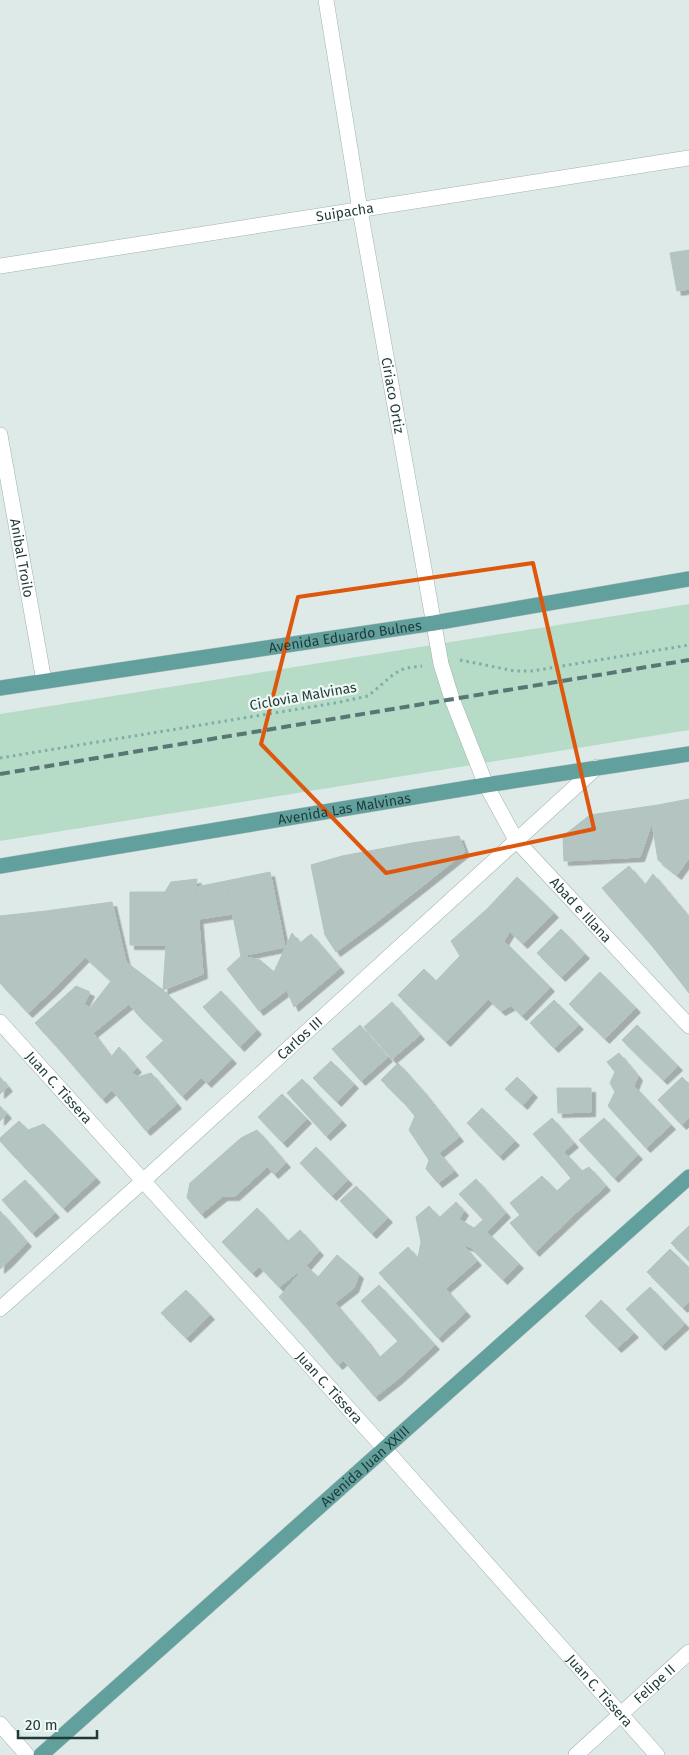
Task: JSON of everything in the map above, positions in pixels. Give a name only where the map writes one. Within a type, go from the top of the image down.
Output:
[{"type":"main road","name":"Avenida Eduardo Bulnes","points":[[0,688],[434,623],[689,579]]},
{"type":"main road","name":"Avenida Las Malvinas","points":[[6,865],[486,785],[689,754]]},
{"type":"main road","name":"Avenida Juan XXIII","points":[[41,1755],[689,1177]]},
{"type":"street","name":"Ciriaco Ortiz","points":[[326,0],[360,210],[441,664],[452,699],[486,785]]},
{"type":"street","name":"Suipacha","points":[[0,266],[689,158]]},
{"type":"street","name":"Anibal Troilo","points":[[0,435],[44,681]]},
{"type":"street","name":"Carlos III","points":[[0,1309],[597,767]]},
{"type":"street","name":"Abad e Illana","points":[[486,785],[516,840],[689,1026]]},
{"type":"street","points":[[0,875],[6,865]]},
{"type":"street","name":"Juan C. Tissera","points":[[0,1022],[384,1448],[657,1755]]},
{"type":"street","name":"Felipe II","points":[[576,1755],[689,1652]]},
{"type":"street","points":[[0,1724],[27,1755]]},
{"type":"path","name":"Ciclovia Malvinas","points":[[0,758],[368,696],[394,674],[405,668],[459,660],[515,671],[532,670],[689,645]]},
{"type":"highlighted area","points":[[533,563],[594,829],[386,873],[261,744],[298,597]]},
{"type":"green space","points":[[689,604],[689,730],[0,841],[0,714]]},
{"type":"building","points":[[689,250],[689,289],[677,291],[670,253]]},
{"type":"building","points":[[689,799],[689,858],[677,875],[658,860],[652,823],[658,805]]},
{"type":"building","points":[[658,805],[640,857],[564,861],[563,836],[590,815]]},
{"type":"building","points":[[459,836],[465,852],[420,888],[412,843]]},
{"type":"building","points":[[412,843],[420,888],[374,924],[354,899],[342,856]]},
{"type":"building","points":[[342,856],[354,899],[374,924],[336,952],[325,935],[311,865]]},
{"type":"building","points":[[629,866],[645,885],[653,874],[689,917],[653,947],[602,888]]},
{"type":"building","points":[[270,872],[285,947],[241,956],[226,881]]},
{"type":"building","points":[[517,877],[554,913],[523,944],[487,909]]},
{"type":"building","points":[[197,879],[196,887],[203,974],[163,990],[166,945],[165,892],[171,882]]},
{"type":"building","points":[[226,881],[232,914],[199,919],[196,887]]},
{"type":"building","points":[[130,892],[165,892],[166,945],[130,945]]},
{"type":"building","points":[[112,902],[126,962],[111,981],[85,957],[56,987],[46,911]]},
{"type":"building","points":[[487,909],[510,931],[504,941],[550,987],[522,1016],[460,956],[451,941]]},
{"type":"building","points":[[46,911],[56,987],[28,1013],[0,983],[0,916]]},
{"type":"building","points":[[689,917],[689,971],[679,980],[653,947]]},
{"type":"building","points":[[561,929],[585,954],[561,977],[537,953]]},
{"type":"building","points":[[292,933],[300,943],[311,934],[340,968],[294,1007],[287,990],[274,972]]},
{"type":"building","points":[[241,956],[260,960],[274,972],[287,990],[259,1011],[227,969]]},
{"type":"building","points":[[460,956],[512,1005],[501,1011],[488,999],[446,1042],[398,995],[424,969],[436,981]]},
{"type":"building","points":[[126,962],[163,990],[138,1015],[129,1004],[93,1033],[80,1027],[57,1047],[35,1023],[76,986],[90,992],[84,1004],[90,1008]]},
{"type":"building","points":[[689,971],[689,993],[679,980]]},
{"type":"building","points":[[600,972],[636,1008],[605,1039],[569,1004]]},
{"type":"building","points":[[163,990],[232,1059],[207,1083],[138,1015]]},
{"type":"building","points":[[221,991],[257,1030],[240,1047],[203,1007]]},
{"type":"building","points":[[554,1000],[579,1025],[554,1048],[530,1023]]},
{"type":"building","points":[[392,1002],[420,1035],[392,1059],[364,1027]]},
{"type":"building","points":[[360,1025],[388,1057],[361,1081],[332,1049]]},
{"type":"building","points":[[637,1025],[678,1066],[663,1080],[622,1040]]},
{"type":"building","points":[[80,1027],[93,1033],[111,1057],[119,1047],[137,1068],[102,1099],[57,1047]]},
{"type":"building","points":[[163,1041],[201,1078],[182,1096],[146,1057]]},
{"type":"building","points":[[619,1053],[638,1076],[634,1086],[671,1125],[646,1148],[608,1106],[615,1092],[610,1083],[615,1072],[607,1062]]},
{"type":"building","points":[[331,1061],[354,1084],[337,1102],[313,1078]]},
{"type":"building","points":[[398,1063],[422,1090],[405,1104],[381,1080]]},
{"type":"building","points":[[132,1073],[138,1077],[151,1073],[177,1104],[146,1131],[112,1090]]},
{"type":"building","points":[[0,1077],[8,1087],[0,1094]]},
{"type":"building","points":[[517,1077],[533,1093],[523,1105],[505,1089]]},
{"type":"building","points":[[682,1077],[689,1084],[689,1118],[682,1125],[658,1100]]},
{"type":"building","points":[[302,1079],[342,1121],[326,1136],[287,1093]]},
{"type":"building","points":[[557,1088],[591,1088],[591,1112],[558,1113]]},
{"type":"building","points":[[422,1090],[459,1137],[439,1153],[454,1171],[438,1183],[426,1169],[429,1160],[409,1130],[415,1116],[405,1104]]},
{"type":"building","points":[[282,1094],[307,1119],[283,1143],[258,1117]]},
{"type":"building","points":[[0,1106],[7,1114],[0,1121]]},
{"type":"building","points":[[482,1108],[515,1141],[499,1156],[467,1123]]},
{"type":"building","points":[[552,1118],[574,1143],[555,1159],[533,1134]]},
{"type":"building","points":[[604,1118],[638,1155],[614,1178],[579,1140]]},
{"type":"building","points":[[19,1121],[28,1130],[44,1124],[96,1178],[63,1208],[0,1141],[0,1138]]},
{"type":"building","points":[[257,1130],[286,1163],[274,1174],[241,1138]]},
{"type":"building","points":[[241,1138],[267,1167],[235,1196],[223,1196],[201,1214],[187,1198],[190,1183]]},
{"type":"building","points":[[316,1147],[348,1180],[332,1196],[300,1163]]},
{"type":"building","points":[[564,1152],[582,1171],[589,1167],[606,1186],[577,1212],[557,1191],[571,1178],[555,1159]]},
{"type":"building","points":[[542,1176],[577,1212],[535,1252],[510,1223],[520,1215],[510,1203]]},
{"type":"building","points":[[476,1179],[506,1213],[491,1228],[459,1194]]},
{"type":"building","points":[[25,1180],[55,1213],[32,1233],[2,1200]]},
{"type":"building","points":[[356,1186],[388,1218],[372,1234],[340,1201]]},
{"type":"building","points":[[456,1202],[464,1211],[459,1219],[474,1228],[483,1220],[491,1228],[470,1247],[463,1245],[439,1218]]},
{"type":"building","points":[[429,1206],[477,1261],[445,1289],[418,1258],[421,1242],[416,1217]]},
{"type":"building","points":[[257,1208],[287,1240],[252,1273],[222,1242]]},
{"type":"building","points":[[0,1211],[27,1242],[8,1262],[0,1254]]},
{"type":"building","points":[[689,1226],[689,1261],[671,1243]]},
{"type":"building","points":[[300,1230],[319,1251],[306,1266],[279,1287],[260,1267]]},
{"type":"building","points":[[487,1232],[519,1264],[503,1280],[470,1247]]},
{"type":"building","points":[[408,1247],[466,1312],[438,1338],[379,1273]]},
{"type":"building","points":[[670,1249],[689,1268],[689,1302],[683,1308],[647,1272]]},
{"type":"building","points":[[0,1254],[8,1262],[0,1269]]},
{"type":"building","points":[[337,1255],[359,1274],[354,1288],[305,1326],[279,1297],[306,1266],[318,1277]]},
{"type":"building","points":[[379,1285],[435,1345],[398,1379],[379,1358],[398,1341],[361,1301]]},
{"type":"building","points":[[650,1287],[685,1324],[661,1346],[626,1309]]},
{"type":"building","points":[[186,1290],[210,1315],[186,1338],[161,1313]]},
{"type":"building","points":[[601,1300],[634,1333],[617,1348],[585,1316]]},
{"type":"building","points":[[334,1302],[367,1341],[338,1365],[305,1326]]},
{"type":"building","points":[[367,1341],[398,1379],[375,1397],[344,1361]]},
{"type":"railway","points":[[0,774],[689,660]]}]
